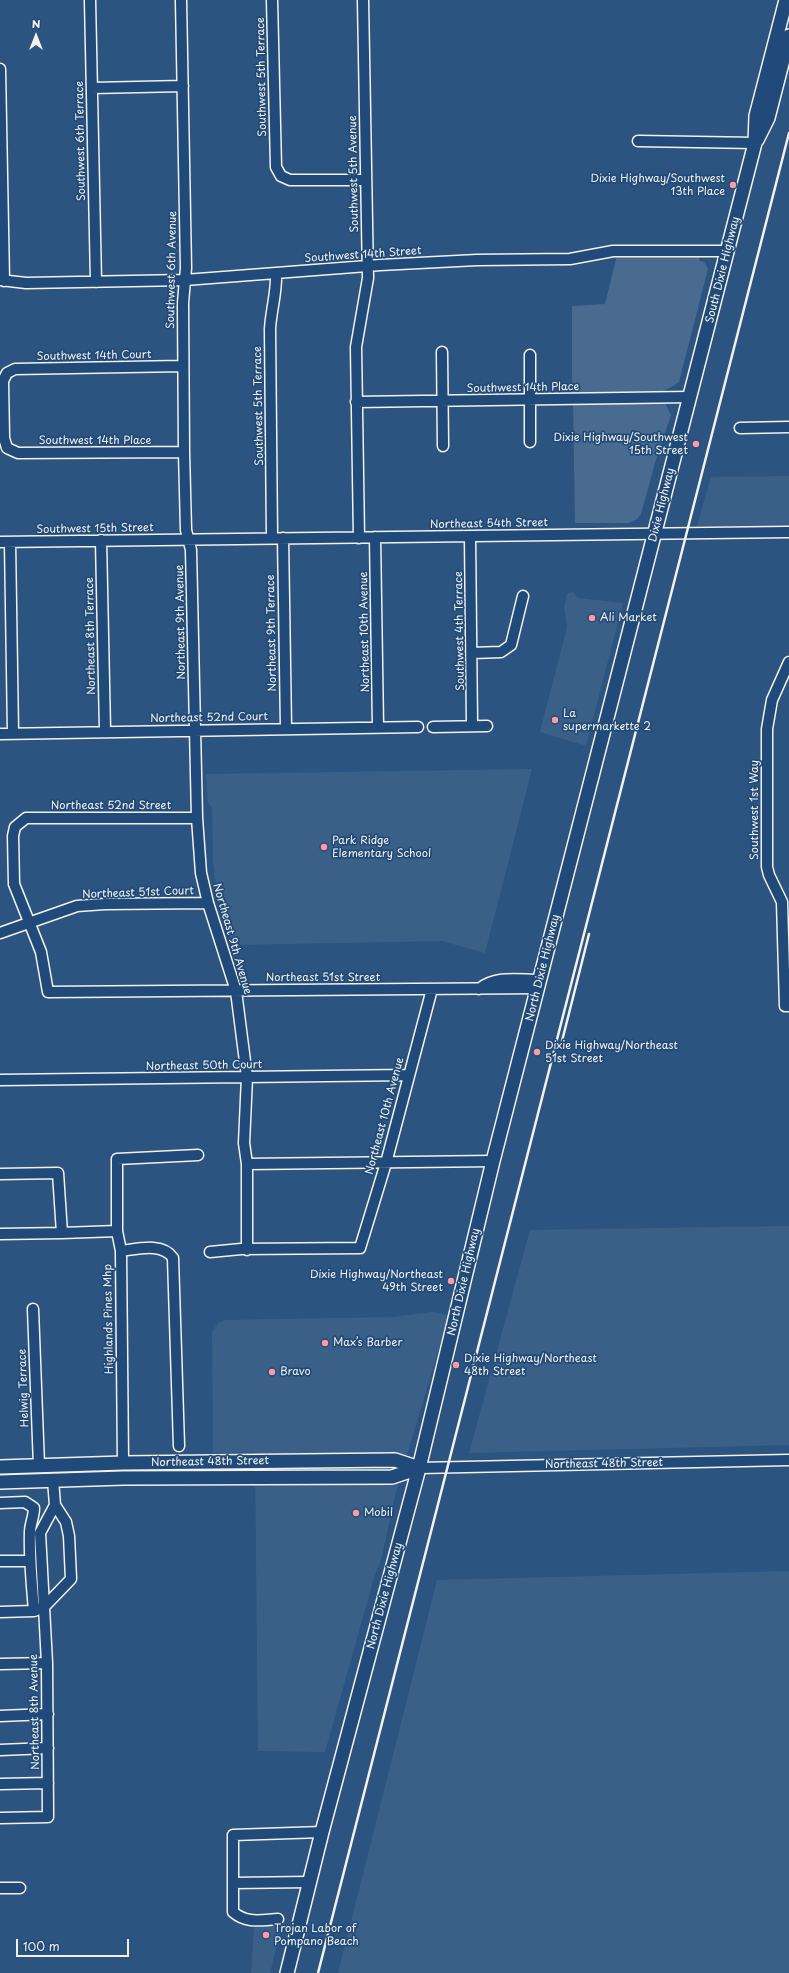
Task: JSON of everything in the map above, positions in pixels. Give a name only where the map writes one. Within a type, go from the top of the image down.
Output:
[{"type":"main road","name":"South Dixie Highway","points":[[690,397],[755,143],[756,116],[786,0]]},
{"type":"main road","name":"South Dixie Highway","points":[[755,143],[768,118],[789,36]]},
{"type":"main road","name":"Dixie Highway","points":[[640,591],[690,397]]},
{"type":"main road","name":"North Dixie Highway","points":[[287,1973],[322,1832],[419,1468],[493,1161],[640,591]]},
{"type":"main road","name":"Northeast 48th Street","points":[[0,1467],[123,1463],[395,1460],[419,1468]]},
{"type":"main road","points":[[53,1480],[58,1473],[65,1470],[127,1468],[143,1463]]},
{"type":"main road","name":"Northeast 48th Street","points":[[0,1482],[130,1478],[392,1477],[419,1468]]},
{"type":"street","name":"Southwest 6th Terrace","points":[[90,0],[96,282]]},
{"type":"street","name":"Southwest 6th Avenue","points":[[181,0],[186,268],[184,280],[182,366],[186,530],[190,539]]},
{"type":"street","name":"Southwest 5th Terrace","points":[[272,0],[276,167],[281,176],[290,180],[366,180]]},
{"type":"street","name":"Southwest 5th Avenue","points":[[359,538],[356,347],[360,318],[367,291],[368,266],[363,0]]},
{"type":"street","points":[[0,69],[2,280]]},
{"type":"street","points":[[92,88],[183,86]]},
{"type":"street","points":[[638,141],[755,143]]},
{"type":"street","name":"Southwest 14th Street","points":[[2,280],[26,282],[184,280],[368,266],[477,260],[570,259],[613,251],[728,250]]},
{"type":"street","name":"Southwest 5th Terrace","points":[[272,538],[270,329],[271,313],[277,285],[276,273]]},
{"type":"street","points":[[442,352],[443,446]]},
{"type":"street","points":[[530,355],[530,442]]},
{"type":"street","name":"Southwest 14th Court","points":[[7,448],[4,438],[3,381],[7,373],[15,369],[182,366]]},
{"type":"street","name":"Southwest 14th Place","points":[[356,402],[690,397]]},
{"type":"street","points":[[740,428],[789,428]]},
{"type":"street","name":"Southwest 14th Place","points":[[7,448],[18,453],[184,452]]},
{"type":"street","name":"Northeast 54th Street","points":[[190,539],[789,532]]},
{"type":"street","name":"Southwest 4th Terrace","points":[[470,536],[472,725]]},
{"type":"street","name":"Northeast 9th Terrace","points":[[283,538],[286,728]]},
{"type":"street","name":"Northeast 10th Avenue","points":[[375,538],[378,727]]},
{"type":"street","name":"Southwest 15th Street","points":[[5,542],[190,539]]},
{"type":"street","name":"Northeast 9th Avenue","points":[[190,539],[192,550],[197,818],[201,873],[208,903],[236,991],[247,1077],[244,1143],[247,1164],[247,1250]]},
{"type":"street","name":"Northeast 8th Terrace","points":[[101,540],[105,731]]},
{"type":"street","points":[[5,542],[12,733]]},
{"type":"street","points":[[472,653],[501,652],[512,645],[523,596]]},
{"type":"street","name":"Southwest 1st Way","points":[[787,1006],[782,902],[769,875],[767,867],[766,761],[767,729],[772,700],[789,662]]},
{"type":"street","points":[[434,727],[472,725],[487,726]]},
{"type":"street","name":"Northeast 52nd Court","points":[[0,734],[105,731],[418,727]]},
{"type":"street","name":"Northeast 52nd Street","points":[[29,923],[14,884],[13,836],[15,827],[26,818],[197,818]]},
{"type":"street","name":"Northeast 51st Court","points":[[0,933],[77,906],[105,904],[208,903]]},
{"type":"street","name":"Northeast 51st Street","points":[[29,923],[42,952],[48,992],[479,989],[487,982],[500,979],[538,984]]},
{"type":"street","name":"Northeast 10th Avenue","points":[[247,1250],[360,1248],[386,1163],[408,1075],[432,989]]},
{"type":"street","name":"Northeast 50th Court","points":[[0,1080],[408,1075]]},
{"type":"street","points":[[121,1251],[116,1231],[117,1158],[198,1155]]},
{"type":"street","points":[[247,1164],[493,1161]]},
{"type":"street","points":[[0,1174],[58,1173],[62,1233]]},
{"type":"street","points":[[0,1234],[116,1231]]},
{"type":"street","name":"Highlands Pines Mhp","points":[[123,1463],[121,1251],[150,1248],[162,1249],[169,1252],[173,1258],[179,1446]]},
{"type":"street","points":[[210,1252],[247,1250]]},
{"type":"street","name":"Helwig Terrace","points":[[33,1309],[39,1466]]},
{"type":"street","name":"Northeast 48th Street","points":[[419,1468],[789,1460]]},
{"type":"street","points":[[0,1612],[34,1611],[44,1607],[71,1579],[69,1536],[66,1522],[55,1505],[53,1480]]},
{"type":"street","points":[[0,1503],[25,1502],[34,1508],[34,1517],[30,1530],[29,1561],[34,1611]]},
{"type":"street","name":"Northeast 8th Avenue","points":[[0,1818],[48,1817],[47,1663],[40,1533],[55,1505]]},
{"type":"street","points":[[0,1561],[29,1561]]},
{"type":"street","points":[[0,1664],[47,1663]]},
{"type":"street","points":[[0,1716],[48,1714]]},
{"type":"street","points":[[0,1750],[48,1748]]},
{"type":"street","points":[[0,1784],[48,1783]]},
{"type":"street","points":[[278,1919],[251,1921],[241,1919],[233,1912],[233,1835],[322,1832]]},
{"type":"street","points":[[233,1883],[309,1882]]},
{"type":"street","points":[[0,1888],[20,1888]]},
{"type":"shaded area","points":[[638,254],[699,257],[699,260],[705,263],[708,269],[679,382],[670,388],[657,393],[572,395],[572,306],[605,304],[617,255]]},
{"type":"shaded area","points":[[573,403],[665,403],[671,415],[655,463],[641,514],[636,520],[629,523],[575,523]]},
{"type":"shaded area","points":[[789,476],[789,528],[697,526],[711,477]]},
{"type":"shaded area","points":[[573,592],[578,598],[623,603],[586,746],[540,732],[567,627],[564,607],[567,594]]},
{"type":"shaded area","points":[[532,769],[485,953],[442,941],[232,945],[215,879],[213,861],[212,808],[208,803],[206,774]]},
{"type":"shaded area","points":[[789,1226],[789,1445],[469,1453],[530,1230]]},
{"type":"shaded area","points":[[432,1312],[449,1315],[396,1492],[381,1560],[374,1578],[325,1752],[258,1751],[255,1452],[213,1453],[212,1332],[218,1323],[225,1320],[393,1317]]},
{"type":"shaded area","points":[[789,1571],[789,1973],[338,1973],[437,1580]]},
{"type":"shaded area","name":"Trojan Labor of Pompano Beach","points":[[282,1924],[270,1973],[251,1973],[254,1926]]},
{"type":"railway","points":[[318,1973],[789,133]]},
{"type":"railway","points":[[562,1041],[589,934]]},
{"type":"place","name":"Dixie Highway/Southwest 13th Place","points":[[733,185]]},
{"type":"place","name":"Dixie Highway/Southwest 15th Street","points":[[696,444]]},
{"type":"place","name":"Ali Market","points":[[592,618]]},
{"type":"place","name":"La supermarkette 2","points":[[555,720]]},
{"type":"place","name":"Park Ridge Elementary School","points":[[324,847]]},
{"type":"place","name":"Dixie Highway/Northeast 51st Street","points":[[537,1052]]},
{"type":"place","name":"Dixie Highway/Northeast 49th Street","points":[[451,1281]]},
{"type":"place","name":"Max’s Barber","points":[[325,1343]]},
{"type":"place","name":"Dixie Highway/Northeast 48th Street","points":[[456,1365]]},
{"type":"place","name":"Bravo","points":[[272,1372]]},
{"type":"place","name":"Mobil","points":[[356,1513]]},
{"type":"place","name":"Trojan Labor of Pompano Beach","points":[[266,1935]]}]
